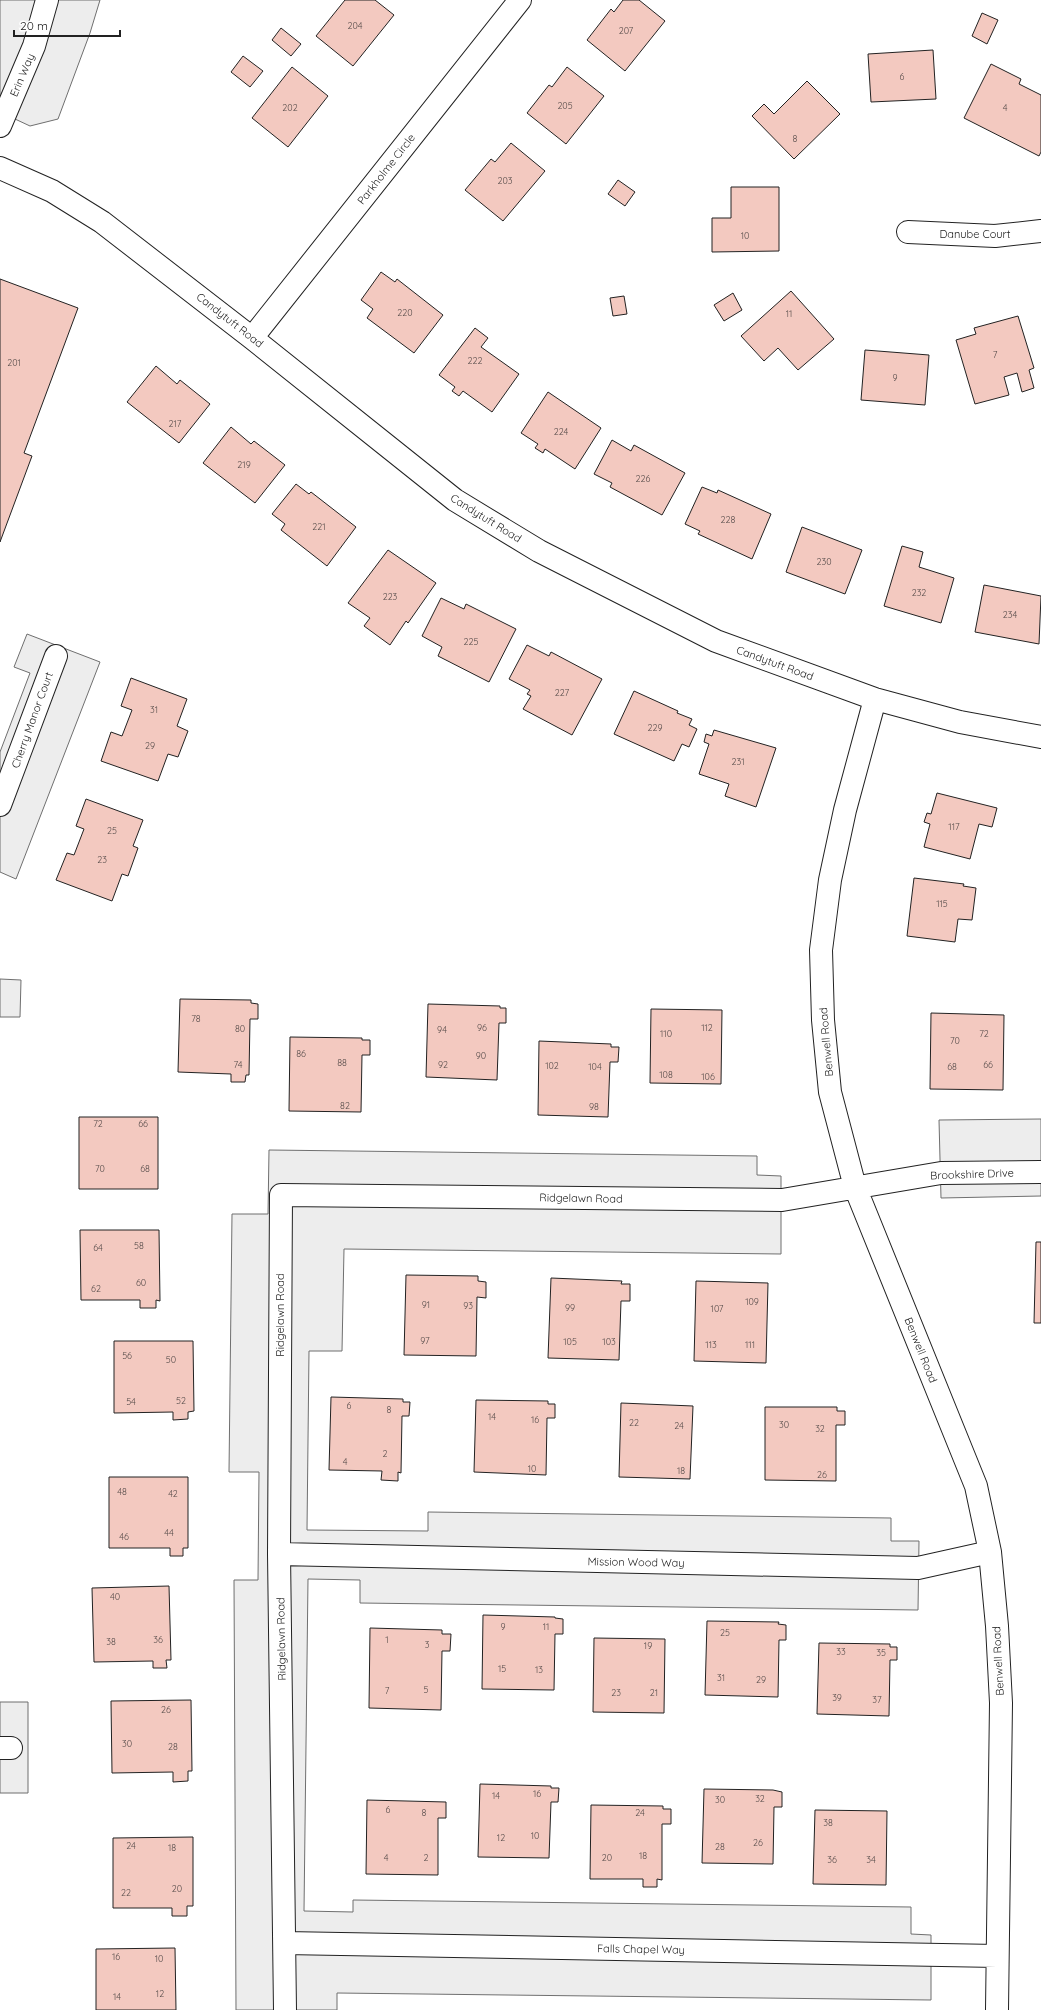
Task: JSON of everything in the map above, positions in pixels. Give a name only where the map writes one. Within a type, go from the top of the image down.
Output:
[{"type":"street","name":"Erin Way","points":[[0,126],[34,46],[47,0]]},
{"type":"street","name":"Parkholme Circle","points":[[252,338],[520,0]]},
{"type":"street","name":"Candytuft Road","points":[[0,168],[52,191],[102,222],[252,338],[455,500],[539,551],[716,641],[875,699],[960,722],[1041,737]]},
{"type":"street","name":"Danube Court","points":[[908,232],[995,236],[1041,231]]},
{"type":"street","name":"Cherry Manor Court","points":[[0,806],[56,656]]},
{"type":"street","name":"Benwell Road","points":[[875,699],[843,817],[830,880],[821,950],[823,1020],[830,1092],[855,1187],[976,1486],[990,1552],[997,1626],[1000,1703],[997,2010]]},
{"type":"street","name":"Brookshire Drive","points":[[855,1187],[941,1173],[1041,1172]]},
{"type":"street","name":"Ridgelawn Road","points":[[285,2010],[279,1554],[281,1195],[782,1200],[855,1187]]},
{"type":"street","name":"Mission Wood Way","points":[[279,1554],[918,1568],[990,1552]]},
{"type":"street","name":"Falls Chapel Way","points":[[285,1943],[997,1956]]},
{"type":"shaded area","points":[[0,0],[100,0],[90,33],[58,119],[30,126],[0,112]]},
{"type":"shaded area","points":[[27,634],[100,662],[16,879],[0,872],[0,752],[30,673],[14,667]]},
{"type":"shaded area","points":[[0,979],[21,980],[20,1017],[0,1017]]},
{"type":"shaded area","points":[[1041,1119],[1041,1196],[941,1198],[939,1120]]},
{"type":"shaded area","points":[[269,1150],[757,1156],[757,1175],[781,1176],[781,1254],[344,1249],[342,1351],[309,1351],[307,1530],[428,1531],[428,1512],[891,1518],[891,1541],[919,1541],[918,1610],[360,1603],[360,1580],[308,1579],[304,1911],[353,1912],[353,1900],[911,1907],[911,1934],[931,1935],[931,2000],[337,1993],[337,2010],[236,2010],[234,1580],[258,1580],[259,1472],[229,1472],[232,1214],[268,1214]]},
{"type":"shaded area","points":[[0,1702],[28,1702],[28,1793],[0,1793]]},
{"type":"building","points":[[345,0],[375,0],[394,15],[353,66],[316,36]]},
{"type":"building","points":[[623,0],[639,0],[665,21],[625,71],[587,40],[611,9],[614,12]]},
{"type":"building","points":[[982,13],[998,20],[987,44],[972,36]]},
{"type":"building","points":[[281,28],[301,44],[291,56],[272,40]]},
{"type":"building","points":[[933,50],[936,99],[871,102],[868,54]]},
{"type":"building","points":[[243,56],[263,71],[250,87],[231,72]]},
{"type":"building","points":[[991,64],[1021,79],[1019,84],[1041,95],[1041,152],[1039,156],[964,118]]},
{"type":"building","points":[[292,67],[328,96],[288,147],[252,118]]},
{"type":"building","points":[[567,67],[604,96],[566,144],[527,113],[549,85],[552,87]]},
{"type":"building","points":[[807,81],[840,114],[794,159],[752,116],[764,104],[774,114]]},
{"type":"building","points":[[511,143],[545,171],[503,221],[465,190],[491,159],[495,162]]},
{"type":"building","points":[[618,180],[635,192],[625,206],[608,194]]},
{"type":"building","points":[[731,187],[779,187],[779,251],[712,252],[712,218],[731,218]]},
{"type":"building","points":[[381,272],[395,282],[397,279],[443,315],[414,353],[367,318],[373,309],[361,300]]},
{"type":"building","points":[[0,279],[78,308],[24,453],[32,456],[0,542]]},
{"type":"building","points":[[791,291],[834,339],[798,370],[778,348],[764,361],[741,336]]},
{"type":"building","points":[[733,293],[742,310],[724,321],[714,305]]},
{"type":"building","points":[[624,296],[627,314],[613,316],[610,298]]},
{"type":"building","points":[[1018,316],[1034,368],[1029,370],[1034,388],[1022,392],[1017,373],[1004,377],[1009,395],[975,404],[956,340],[976,334],[974,328]]},
{"type":"building","points":[[475,328],[488,338],[481,347],[519,374],[492,412],[463,391],[459,396],[452,391],[455,387],[439,375]]},
{"type":"building","points":[[865,350],[929,355],[925,405],[861,400]]},
{"type":"building","points":[[156,366],[177,384],[180,380],[210,404],[179,443],[127,402]]},
{"type":"building","points":[[548,392],[601,428],[575,469],[545,449],[543,453],[535,448],[538,444],[521,433]]},
{"type":"building","points":[[231,427],[251,444],[254,441],[285,465],[255,503],[203,463]]},
{"type":"building","points":[[612,440],[631,451],[634,445],[685,473],[662,515],[610,487],[612,483],[594,474]]},
{"type":"building","points":[[296,484],[309,494],[311,492],[356,527],[327,566],[281,530],[285,524],[272,514]]},
{"type":"building","points":[[702,487],[717,493],[718,490],[771,514],[752,559],[698,534],[700,531],[685,524]]},
{"type":"building","points":[[802,527],[862,550],[845,594],[786,572]]},
{"type":"building","points":[[902,546],[923,552],[919,567],[954,578],[941,623],[884,606]]},
{"type":"building","points":[[388,550],[436,583],[408,623],[406,621],[390,645],[364,626],[370,618],[348,603]]},
{"type":"building","points":[[984,585],[1041,596],[1039,644],[975,632]]},
{"type":"building","points":[[441,598],[464,609],[466,604],[516,629],[489,682],[438,656],[442,647],[422,636]]},
{"type":"building","points":[[527,645],[549,656],[551,652],[602,679],[572,735],[523,709],[531,696],[527,694],[530,690],[509,679]]},
{"type":"building","points":[[131,678],[187,699],[177,726],[188,731],[178,757],[168,754],[158,781],[101,761],[111,732],[122,736],[132,710],[121,706]]},
{"type":"building","points":[[634,691],[692,719],[689,725],[697,729],[689,747],[682,744],[674,761],[614,734]]},
{"type":"building","points":[[714,730],[776,748],[756,807],[725,796],[729,784],[699,774],[709,744],[704,742],[706,734],[712,736]]},
{"type":"building","points":[[937,793],[997,808],[992,827],[979,824],[970,859],[924,847],[930,824],[924,822],[927,813],[931,814]]},
{"type":"building","points":[[86,799],[143,820],[133,846],[138,848],[128,876],[122,874],[112,901],[56,880],[67,853],[74,855],[84,829],[76,826]]},
{"type":"building","points":[[914,878],[964,884],[963,886],[976,888],[972,920],[958,919],[955,942],[907,936]]},
{"type":"building","points":[[180,999],[251,1000],[251,1003],[258,1004],[258,1019],[250,1019],[249,1075],[246,1075],[245,1082],[231,1082],[231,1074],[178,1072]]},
{"type":"building","points":[[428,1004],[500,1006],[500,1008],[506,1008],[506,1023],[499,1023],[497,1080],[426,1077]]},
{"type":"building","points":[[651,1009],[722,1010],[721,1084],[650,1083]]},
{"type":"building","points":[[931,1013],[1004,1015],[1003,1090],[930,1089]]},
{"type":"building","points":[[290,1037],[362,1038],[362,1040],[370,1040],[370,1055],[362,1055],[361,1112],[289,1111]]},
{"type":"building","points":[[539,1041],[611,1044],[611,1047],[619,1047],[618,1062],[610,1062],[608,1117],[538,1115]]},
{"type":"building","points":[[79,1117],[158,1117],[158,1189],[79,1189]]},
{"type":"building","points":[[80,1230],[159,1230],[160,1301],[156,1300],[156,1308],[140,1308],[140,1300],[81,1300]]},
{"type":"building","points":[[1036,1242],[1041,1242],[1041,1323],[1034,1323]]},
{"type":"building","points":[[406,1275],[478,1276],[478,1281],[486,1282],[486,1298],[477,1297],[476,1356],[404,1355]]},
{"type":"building","points":[[551,1278],[622,1281],[621,1284],[630,1284],[630,1301],[621,1301],[619,1360],[548,1358]]},
{"type":"building","points":[[696,1281],[768,1283],[766,1363],[694,1361]]},
{"type":"building","points":[[114,1341],[193,1341],[194,1411],[188,1412],[188,1419],[173,1420],[173,1412],[114,1413]]},
{"type":"building","points":[[331,1397],[403,1399],[403,1402],[410,1402],[409,1416],[402,1416],[401,1473],[398,1472],[398,1481],[381,1480],[382,1471],[329,1470]]},
{"type":"building","points":[[476,1400],[548,1401],[548,1404],[555,1404],[555,1418],[547,1418],[546,1475],[474,1472]]},
{"type":"building","points":[[621,1403],[693,1406],[690,1479],[619,1477]]},
{"type":"building","points":[[765,1407],[837,1407],[837,1411],[845,1411],[845,1425],[836,1425],[836,1481],[765,1480]]},
{"type":"building","points":[[109,1477],[188,1477],[188,1548],[183,1548],[183,1556],[170,1556],[170,1548],[109,1548]]},
{"type":"building","points":[[169,1586],[171,1660],[166,1660],[167,1668],[153,1668],[153,1661],[94,1662],[92,1588]]},
{"type":"building","points":[[483,1615],[555,1617],[563,1619],[563,1634],[555,1634],[554,1690],[482,1689]]},
{"type":"building","points":[[707,1621],[779,1622],[778,1624],[786,1625],[786,1640],[779,1640],[778,1697],[705,1695]]},
{"type":"building","points":[[370,1628],[442,1630],[442,1634],[451,1634],[450,1651],[442,1651],[441,1710],[369,1708]]},
{"type":"building","points":[[594,1638],[665,1639],[664,1713],[593,1712]]},
{"type":"building","points":[[819,1643],[890,1644],[890,1647],[897,1647],[897,1660],[890,1660],[889,1716],[817,1714]]},
{"type":"building","points":[[191,1700],[192,1771],[188,1771],[188,1781],[173,1782],[173,1772],[112,1773],[111,1701]]},
{"type":"building","points":[[480,1784],[551,1786],[551,1788],[559,1788],[558,1802],[551,1802],[549,1858],[478,1857]]},
{"type":"building","points":[[704,1789],[773,1790],[782,1792],[782,1807],[774,1807],[773,1864],[702,1863]]},
{"type":"building","points":[[367,1800],[446,1802],[446,1818],[438,1818],[438,1875],[366,1874]]},
{"type":"building","points":[[591,1805],[663,1806],[663,1809],[671,1809],[671,1824],[662,1824],[662,1880],[657,1879],[657,1887],[643,1887],[643,1879],[590,1879]]},
{"type":"building","points":[[815,1810],[887,1811],[886,1885],[813,1884]]},
{"type":"building","points":[[193,1837],[193,1906],[187,1906],[187,1916],[172,1916],[172,1908],[113,1908],[113,1838]]},
{"type":"building","points":[[175,1948],[176,2010],[96,2010],[96,1949]]}]
